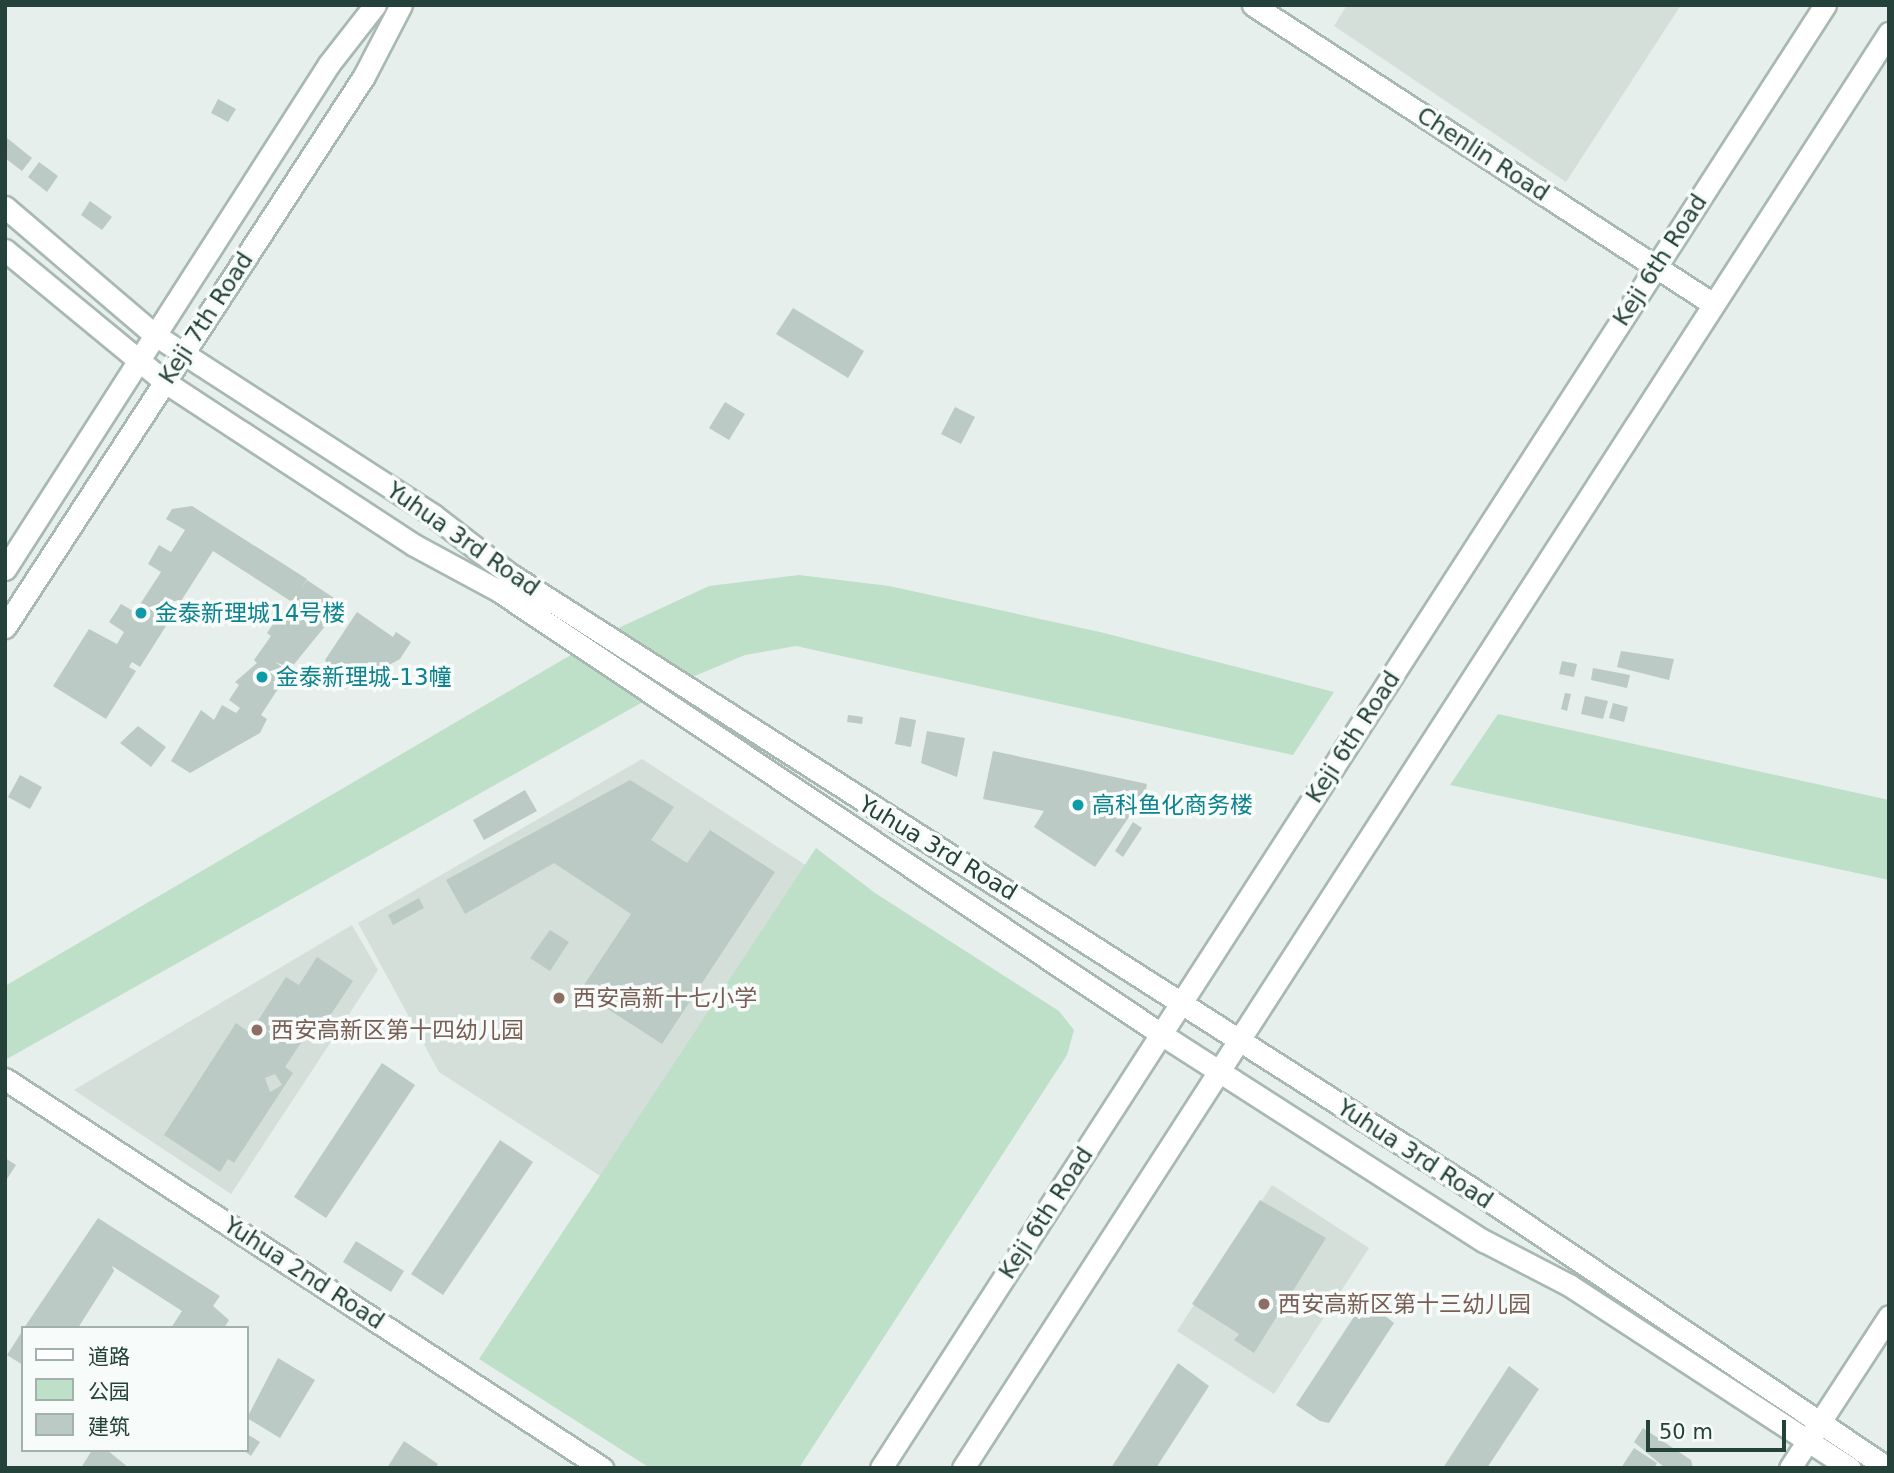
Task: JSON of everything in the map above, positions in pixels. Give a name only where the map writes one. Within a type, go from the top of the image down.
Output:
[{"type":"street","name":"Keji 7th Road","points":[[5,569],[330,64],[375,5]]},
{"type":"street","name":"Keji 7th Road","points":[[5,627],[364,76],[401,5]]},
{"type":"street","name":"Chenlin Road","points":[[1253,5],[1713,304]]},
{"type":"street","name":"Keji 6th Road","points":[[881,1468],[1825,5]]},
{"type":"street","points":[[963,1468],[1218,1068],[1889,33]]},
{"type":"street","name":"Yuhua 3rd Road","points":[[5,207],[155,335],[433,515],[543,596],[1237,1039],[1813,1432],[1850,1468]]},
{"type":"street","name":"Yuhua 3rd Road","points":[[5,250],[137,363],[165,382],[414,545],[499,591],[1161,1034],[1813,1432],[1887,1468]]},
{"type":"street","points":[[77,312],[98,286]]},
{"type":"street","points":[[226,422],[244,393]]},
{"type":"street","name":"Yuhua 2nd Road","points":[[5,1079],[602,1468]]},
{"type":"street","points":[[1790,1468],[1889,1315]]},
{"type":"shaded area","points":[[1347,5],[1681,5],[1566,182],[1334,26]]},
{"type":"shaded area","name":"西安高新十七小学","points":[[642,759],[807,866],[602,1177],[439,1072],[358,923]]},
{"type":"shaded area","name":"西安高新区第十四幼儿园","points":[[352,925],[378,970],[231,1194],[74,1090]]},
{"type":"shaded area","name":"西安高新区第十三幼儿园","points":[[1272,1185],[1369,1248],[1274,1394],[1177,1331]]},
{"type":"green space","points":[[799,575],[889,586],[1100,632],[1334,692],[1293,755],[796,646],[745,655],[685,680],[612,631],[709,586]]},
{"type":"green space","points":[[593,642],[666,689],[5,1060],[5,986]]},
{"type":"green space","points":[[1498,714],[1889,800],[1889,880],[1450,785]]},
{"type":"green space","points":[[816,848],[875,893],[1059,1011],[1074,1030],[1067,1055],[799,1468],[650,1468],[479,1359]]},
{"type":"building","points":[[218,99],[236,109],[228,122],[211,113]]},
{"type":"building","points":[[7,138],[32,158],[22,171],[5,158]]},
{"type":"building","points":[[39,162],[58,176],[47,192],[28,177]]},
{"type":"building","points":[[90,201],[112,217],[102,230],[81,215]]},
{"type":"building","points":[[793,308],[864,351],[848,378],[776,334]]},
{"type":"building","points":[[725,402],[745,414],[729,440],[709,428]]},
{"type":"building","points":[[955,407],[975,417],[961,444],[941,434]]},
{"type":"building","name":"金泰新理城14号楼","points":[[192,506],[307,579],[301,589],[307,580],[343,604],[291,668],[275,662],[289,672],[261,715],[267,719],[260,733],[190,773],[171,761],[201,710],[214,720],[222,705],[236,713],[240,708],[229,700],[239,685],[235,682],[257,663],[254,660],[271,636],[267,633],[279,615],[285,619],[292,602],[213,551],[181,601],[160,601],[170,607],[165,614],[171,618],[140,667],[132,662],[129,667],[136,671],[106,719],[53,686],[89,629],[117,644],[124,632],[109,622],[121,604],[135,612],[161,572],[148,564],[159,545],[171,552],[185,530],[166,519],[172,509]]},
{"type":"building","points":[[357,612],[393,637],[396,632],[411,642],[400,659],[341,691],[325,660]]},
{"type":"building","points":[[1621,651],[1674,659],[1669,680],[1617,667]]},
{"type":"building","points":[[1562,661],[1577,664],[1574,677],[1559,674]]},
{"type":"building","points":[[1593,668],[1630,675],[1627,688],[1591,680]]},
{"type":"building","points":[[1565,693],[1571,694],[1567,711],[1561,709]]},
{"type":"building","points":[[1585,696],[1608,701],[1603,719],[1581,714]]},
{"type":"building","points":[[1613,703],[1628,707],[1624,722],[1609,718]]},
{"type":"building","points":[[848,715],[863,717],[862,724],[847,722]]},
{"type":"building","points":[[900,717],[916,720],[911,747],[895,744]]},
{"type":"building","points":[[138,726],[166,747],[151,767],[120,743]]},
{"type":"building","points":[[927,731],[965,738],[957,777],[921,763]]},
{"type":"building","name":"高科鱼化商务楼","points":[[993,751],[1147,784],[1141,816],[1131,814],[1095,867],[1034,827],[1044,811],[983,799]]},
{"type":"building","points":[[20,775],[42,787],[30,809],[8,797]]},
{"type":"building","points":[[630,780],[674,807],[651,840],[687,863],[710,830],[775,872],[662,1044],[580,991],[631,914],[554,863],[465,914],[446,880]]},
{"type":"building","points":[[525,790],[537,811],[484,840],[473,820]]},
{"type":"building","points":[[1133,822],[1142,828],[1123,857],[1115,851]]},
{"type":"building","points":[[419,898],[424,908],[393,925],[388,915]]},
{"type":"building","points":[[550,930],[569,942],[550,971],[530,958]]},
{"type":"building","points":[[317,957],[353,981],[318,1034],[310,1029],[285,1067],[293,1073],[234,1163],[228,1159],[220,1172],[164,1135],[236,1023],[250,1033],[286,977],[299,985]],"holes":[[[275,1074],[282,1085],[270,1092],[265,1078]]]},
{"type":"building","points":[[382,1063],[415,1085],[326,1218],[294,1197]]},
{"type":"building","points":[[500,1140],[533,1162],[443,1295],[411,1274]]},
{"type":"building","points":[[5,1158],[16,1165],[5,1182]]},
{"type":"building","points":[[1260,1200],[1326,1238],[1254,1353],[1234,1340],[1239,1334],[1192,1304]]},
{"type":"building","points":[[98,1218],[220,1296],[213,1306],[229,1320],[225,1326],[172,1326],[182,1311],[112,1266],[114,1271],[79,1326],[25,1326]]},
{"type":"building","points":[[356,1241],[404,1271],[391,1292],[343,1262]]},
{"type":"building","points":[[1365,1300],[1394,1323],[1329,1423],[1320,1421],[1296,1405]]},
{"type":"building","points":[[21,1333],[21,1364],[7,1355]]},
{"type":"building","points":[[278,1358],[315,1380],[280,1438],[248,1416]]},
{"type":"building","points":[[1178,1363],[1209,1386],[1156,1468],[1111,1468]]},
{"type":"building","points":[[1509,1366],[1539,1389],[1487,1468],[1443,1468]]},
{"type":"building","points":[[1643,1428],[1691,1460],[1693,1468],[1665,1468],[1634,1442]]},
{"type":"building","points":[[248,1435],[260,1442],[251,1456],[246,1452],[248,1452]]},
{"type":"building","points":[[404,1441],[438,1464],[435,1468],[387,1468]]},
{"type":"building","points":[[1634,1448],[1657,1463],[1654,1468],[1621,1468]]},
{"type":"building","points":[[91,1452],[109,1452],[129,1468],[81,1468]]},
{"type":"place","name":"金泰新理城14号楼","points":[[141,613]]},
{"type":"place","name":"金泰新理城-13幢","points":[[262,677]]},
{"type":"place","name":"高科鱼化商务楼","points":[[1078,805]]},
{"type":"place","name":"西安高新十七小学","points":[[559,998]]},
{"type":"place","name":"西安高新区第十四幼儿园","points":[[257,1030]]},
{"type":"place","name":"西安高新区第十三幼儿园","points":[[1264,1304]]}]
